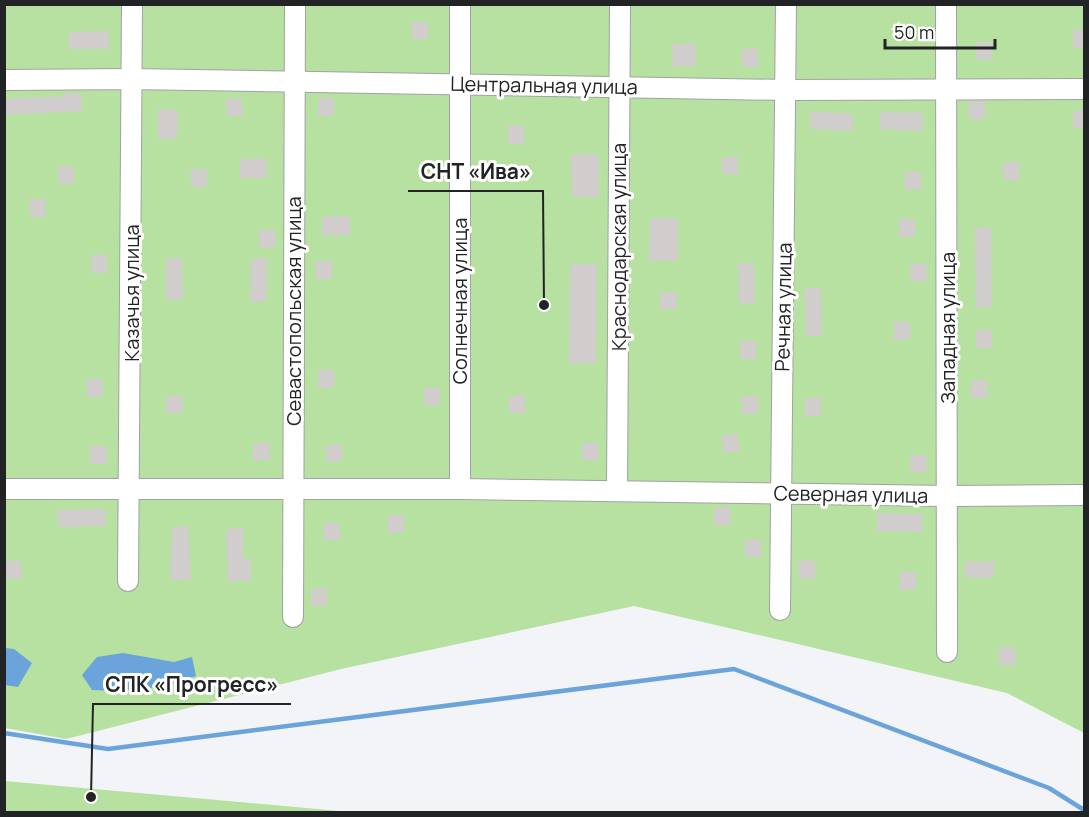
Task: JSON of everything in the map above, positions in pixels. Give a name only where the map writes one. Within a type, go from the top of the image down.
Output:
[{"type":"street","name":"Казачья улица","points":[[128,580],[132,4]]},
{"type":"street","name":"Севастопольская улица","points":[[293,617],[295,4]]},
{"type":"street","name":"Солнечная улица","points":[[459,4],[460,489]]},
{"type":"street","name":"Краснодарская улица","points":[[617,490],[620,4]]},
{"type":"street","name":"Речная улица","points":[[780,610],[786,4]]},
{"type":"street","name":"Западная улица","points":[[946,4],[947,652]]},
{"type":"street","name":"Центральная улица","points":[[4,80],[132,79],[786,90],[1084,89]]},
{"type":"street","name":"Северная улица","points":[[4,489],[460,489],[948,496],[1084,495]]},
{"type":"green space","points":[[4,5],[1084,5],[1084,733],[1007,693],[634,606],[341,669],[66,739],[5,728]]},
{"type":"green space","points":[[5,781],[351,812],[5,812]]},
{"type":"water","points":[[5,648],[14,649],[32,663],[18,687],[5,685]]},
{"type":"water","points":[[123,653],[174,662],[192,657],[196,676],[145,689],[92,690],[82,675],[97,657]]},
{"type":"building","points":[[411,22],[428,22],[428,39],[412,39]]},
{"type":"building","points":[[1073,30],[1084,30],[1084,48],[1073,48]]},
{"type":"building","points":[[108,31],[109,49],[69,49],[69,32]]},
{"type":"building","points":[[976,42],[992,42],[992,59],[976,60]]},
{"type":"building","points":[[695,43],[696,66],[673,67],[672,44]]},
{"type":"building","points":[[742,49],[758,49],[758,67],[742,67]]},
{"type":"building","points":[[65,93],[81,93],[82,111],[4,115],[4,99],[65,96]]},
{"type":"building","points":[[318,98],[334,98],[334,116],[318,116]]},
{"type":"building","points":[[226,99],[242,99],[242,116],[226,116]]},
{"type":"building","points":[[968,101],[985,101],[985,119],[969,119]]},
{"type":"building","points":[[158,109],[178,110],[177,139],[158,139]]},
{"type":"building","points":[[1084,110],[1084,128],[1073,128],[1073,111]]},
{"type":"building","points":[[810,111],[853,114],[853,131],[810,129]]},
{"type":"building","points":[[880,112],[922,113],[923,131],[880,129]]},
{"type":"building","points":[[508,126],[524,126],[524,144],[508,144]]},
{"type":"building","points":[[571,154],[598,154],[599,197],[572,197]]},
{"type":"building","points":[[722,157],[738,157],[738,174],[722,174]]},
{"type":"building","points":[[240,159],[266,159],[267,178],[240,178]]},
{"type":"building","points":[[1003,162],[1019,162],[1019,180],[1003,180]]},
{"type":"building","points":[[58,166],[74,166],[74,183],[58,184]]},
{"type":"building","points":[[191,169],[207,169],[207,187],[191,187]]},
{"type":"building","points":[[905,172],[921,172],[921,189],[905,190]]},
{"type":"building","points":[[29,199],[45,199],[46,217],[30,217]]},
{"type":"building","points":[[322,216],[350,216],[350,235],[322,235]]},
{"type":"building","points":[[650,218],[678,219],[678,260],[649,261]]},
{"type":"building","points":[[899,219],[915,219],[915,237],[899,237]]},
{"type":"building","points":[[975,228],[991,228],[992,307],[976,307]]},
{"type":"building","points":[[259,230],[275,230],[275,247],[259,248]]},
{"type":"building","points":[[91,255],[107,255],[107,273],[91,273]]},
{"type":"building","points":[[166,258],[182,258],[183,299],[166,300]]},
{"type":"building","points":[[267,258],[266,301],[250,302],[251,259]]},
{"type":"building","points":[[315,261],[332,261],[332,279],[316,279]]},
{"type":"building","points":[[738,263],[754,263],[755,303],[739,303]]},
{"type":"building","points":[[926,263],[927,281],[910,281],[910,264]]},
{"type":"building","points":[[570,264],[597,264],[596,363],[569,364]]},
{"type":"building","points":[[805,288],[821,288],[822,335],[806,336]]},
{"type":"building","points":[[660,292],[676,292],[677,309],[660,309]]},
{"type":"building","points":[[894,322],[910,322],[910,339],[894,340]]},
{"type":"building","points":[[976,330],[992,330],[992,348],[976,348]]},
{"type":"building","points":[[740,341],[756,341],[756,359],[740,359]]},
{"type":"building","points":[[318,370],[334,370],[334,388],[318,388]]},
{"type":"building","points":[[86,379],[102,379],[103,397],[87,397]]},
{"type":"building","points":[[971,380],[987,380],[987,398],[971,398]]},
{"type":"building","points":[[424,388],[440,388],[440,405],[424,405]]},
{"type":"building","points":[[182,395],[183,413],[166,413],[166,396]]},
{"type":"building","points":[[525,395],[525,413],[509,413],[509,396]]},
{"type":"building","points":[[741,396],[758,396],[758,414],[742,414]]},
{"type":"building","points":[[805,398],[821,398],[821,416],[805,416]]},
{"type":"building","points":[[738,434],[739,452],[723,452],[722,435]]},
{"type":"building","points":[[269,442],[270,460],[253,460],[253,443]]},
{"type":"building","points":[[598,442],[598,460],[582,460],[582,443]]},
{"type":"building","points":[[342,444],[342,462],[326,462],[326,445]]},
{"type":"building","points":[[90,446],[106,446],[107,464],[90,464]]},
{"type":"building","points":[[910,455],[926,455],[927,472],[910,472]]},
{"type":"building","points":[[730,507],[730,525],[714,525],[714,508]]},
{"type":"building","points":[[105,509],[106,526],[58,527],[58,510]]},
{"type":"building","points":[[877,513],[922,514],[922,532],[877,531]]},
{"type":"building","points":[[388,515],[404,515],[405,532],[388,533]]},
{"type":"building","points":[[323,523],[339,523],[340,540],[324,540]]},
{"type":"building","points":[[188,526],[191,580],[170,580],[172,527]]},
{"type":"building","points":[[243,528],[243,559],[251,559],[251,581],[228,581],[226,529]]},
{"type":"building","points":[[761,539],[761,557],[745,557],[745,540]]},
{"type":"building","points":[[5,561],[21,561],[22,579],[6,579]]},
{"type":"building","points":[[798,561],[815,561],[815,579],[799,579]]},
{"type":"building","points":[[966,561],[994,562],[994,578],[965,577]]},
{"type":"building","points":[[900,572],[916,572],[916,590],[900,590]]},
{"type":"building","points":[[327,588],[327,606],[311,606],[311,589]]},
{"type":"building","points":[[999,647],[1015,647],[1016,665],[999,665]]},
{"type":"waterway","points":[[4,733],[108,749],[734,669],[1049,788],[1084,810]]},
{"type":"place","name":"СНТ «Ива»","points":[[544,305]]},
{"type":"place","name":"СПК «Прогресс»","points":[[91,797]]}]
